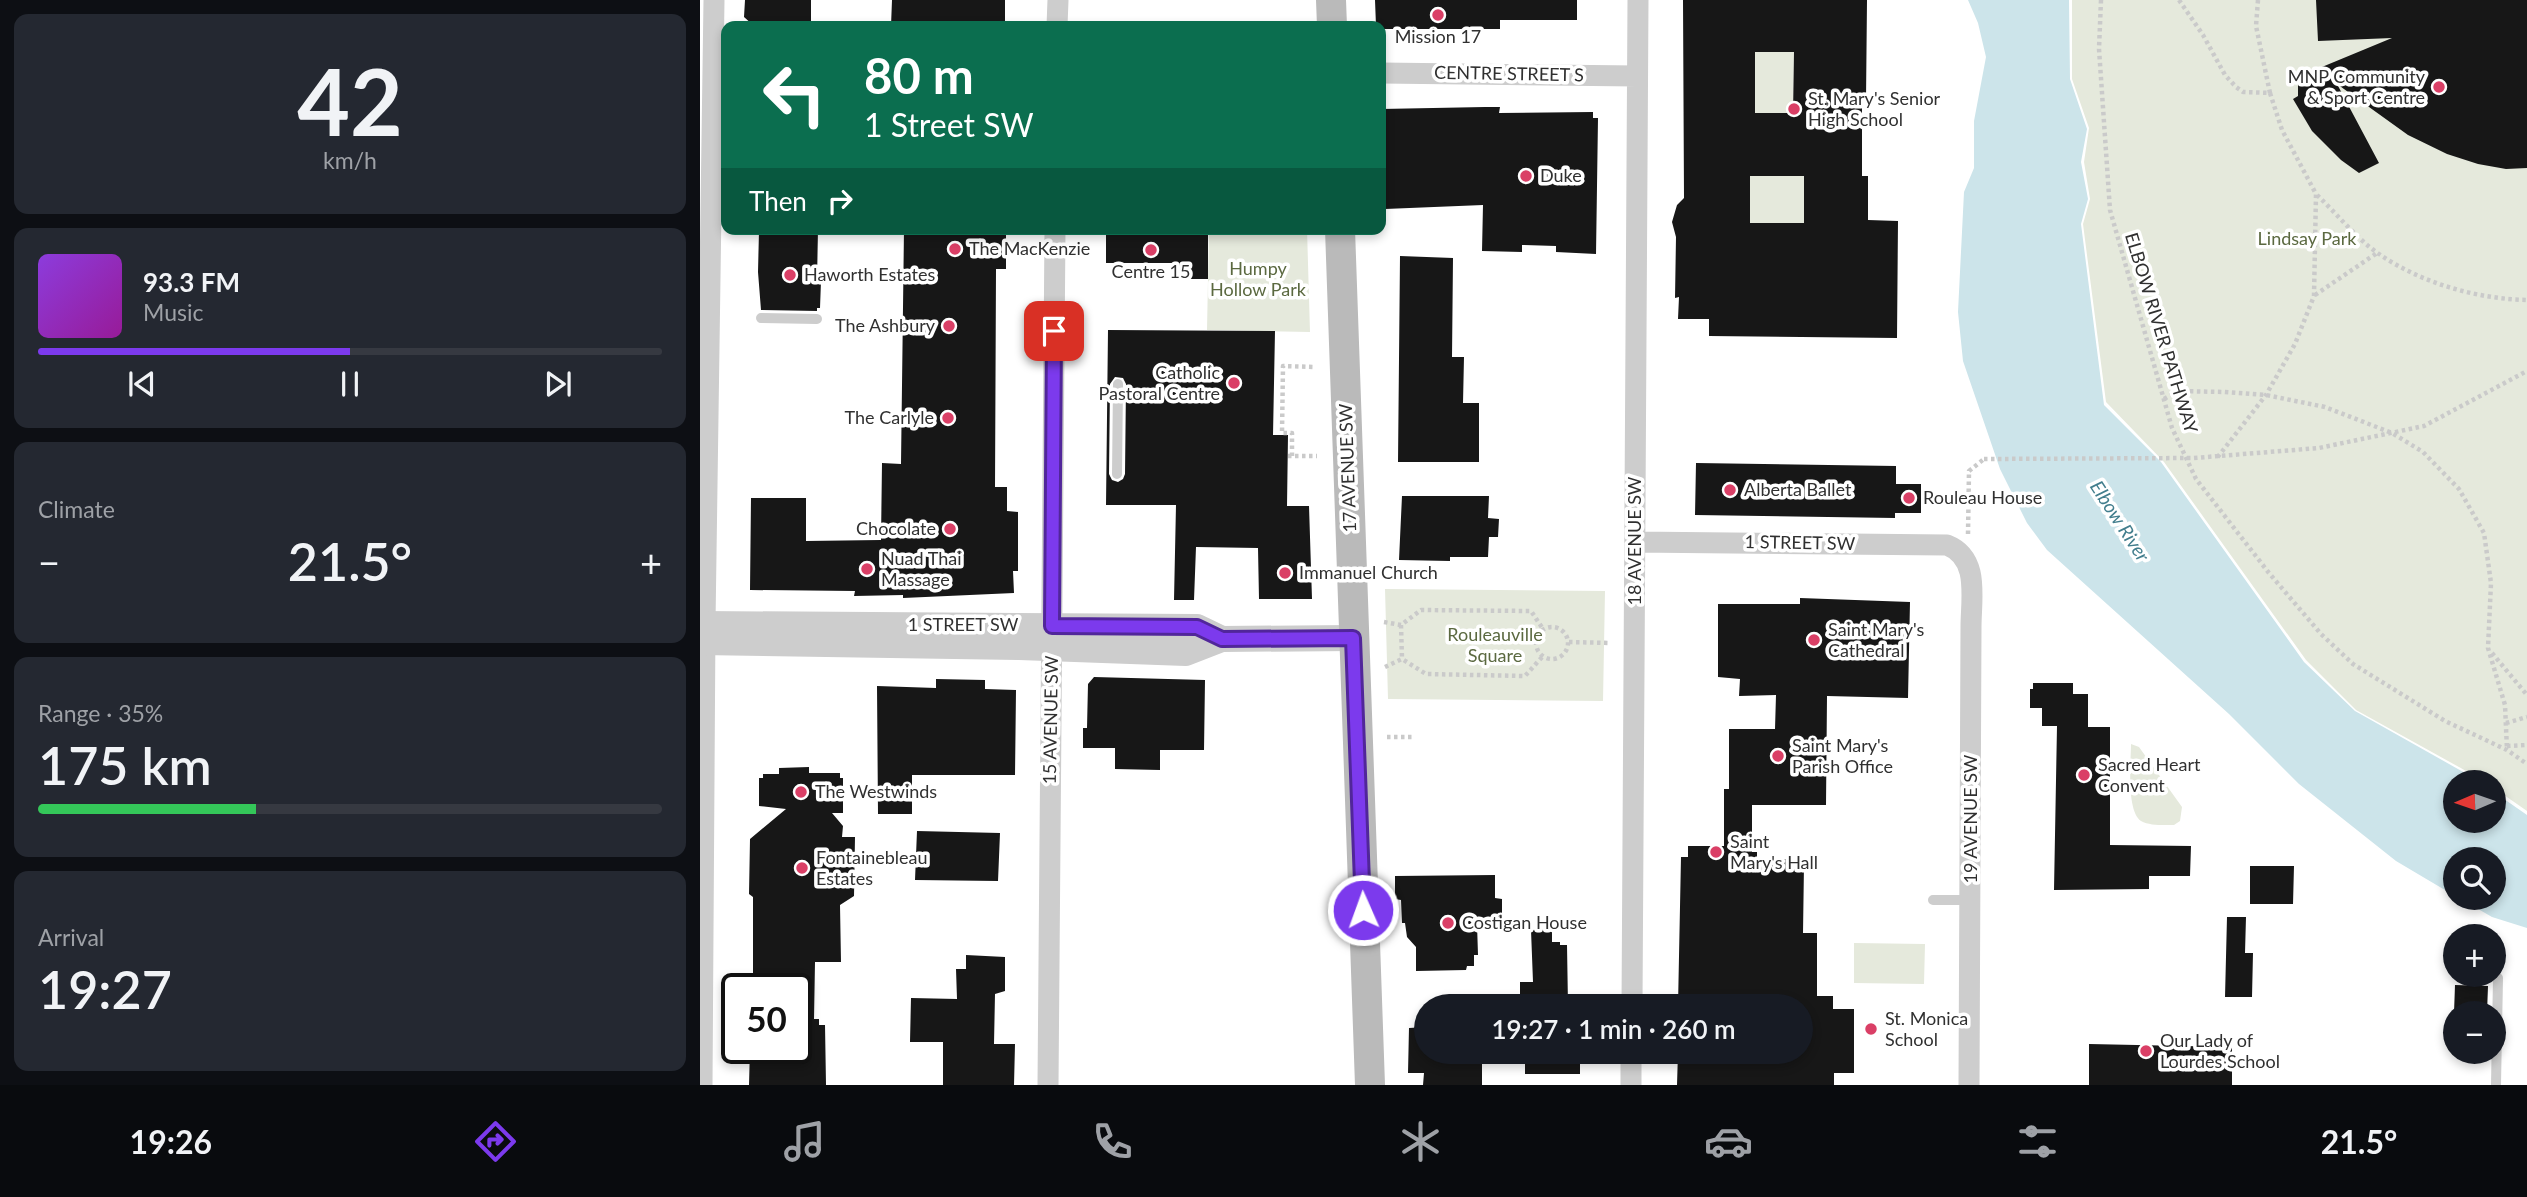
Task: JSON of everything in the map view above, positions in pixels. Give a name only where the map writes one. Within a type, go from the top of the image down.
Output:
[{"type":"main road","points":[[1331,0],[1332,21]]},
{"type":"main road","name":"17 AVENUE SW","points":[[1340,235],[1370,1085]]},
{"type":"street","points":[[702,1085],[703,534],[714,0]]},
{"type":"street","points":[[1057,21],[1058,0]]},
{"type":"street","name":"18 AVENUE SW","points":[[1632,994],[1638,0]]},
{"type":"street","name":"CENTRE STREET S","points":[[1386,73],[1637,76]]},
{"type":"street","name":"15 AVENUE SW","points":[[1048,1085],[1055,235]]},
{"type":"street","name":"1 STREET SW","points":[[1634,542],[1947,545],[1963,556]]},
{"type":"street","name":"19 AVENUE SW","points":[[1963,556],[1971,573],[1969,1085]]},
{"type":"street","name":"1 STREET SW","points":[[702,633],[1052,637],[1185,653],[1222,639],[1353,638]]},
{"type":"street","points":[[1631,1085],[1632,1064]]},
{"type":"lane","points":[[761,318],[817,319]]},
{"type":"lane","points":[[1117,474],[1118,384]]},
{"type":"lane","points":[[1933,900],[1970,900]]},
{"type":"lane","points":[[2496,1085],[2498,987]]},
{"type":"path","name":"ELBOW RIVER PATHWAY","points":[[2101,0],[2099,49],[2110,210],[2172,428],[2196,479],[2269,573],[2321,634],[2353,664],[2445,721],[2507,748],[2527,764]]},
{"type":"path","points":[[2179,0],[2203,35],[2225,75],[2236,87],[2243,92],[2270,93]]},
{"type":"path","points":[[2258,0],[2256,26],[2270,93],[2282,130],[2316,194],[2378,253],[2432,281],[2482,296],[2527,300]]},
{"type":"path","points":[[2217,458],[2266,395],[2295,344],[2314,296],[2316,194]]},
{"type":"path","points":[[2314,296],[2378,253]]},
{"type":"path","points":[[1315,367],[1283,366],[1282,433],[1292,433],[1290,456],[1317,456]]},
{"type":"path","points":[[1970,528],[1969,471],[1984,459],[2217,458],[2319,448],[2424,426],[2527,371]]},
{"type":"path","points":[[2164,399],[2178,391],[2266,395],[2325,407],[2392,433],[2423,452],[2459,489],[2484,533],[2491,583],[2488,648],[2505,705],[2507,748],[2527,745]]},
{"type":"path","points":[[1384,622],[1401,625],[1420,610],[1531,611],[1543,629]]},
{"type":"path","points":[[1401,625],[1402,659]]},
{"type":"path","points":[[1557,627],[1566,633],[1569,642],[1563,656],[1553,659],[1543,656],[1536,643],[1543,629],[1557,627]]},
{"type":"path","points":[[1569,642],[1610,643]]},
{"type":"path","points":[[2488,648],[2527,695]]},
{"type":"path","points":[[1402,659],[1426,674],[1525,676],[1543,656]]},
{"type":"path","points":[[1385,667],[1402,659]]},
{"type":"path","points":[[2506,723],[2527,718]]},
{"type":"path","points":[[1387,737],[1415,737]]},
{"type":"green space","name":"Lindsay Park","points":[[2072,0],[2527,0],[2527,811],[2506,796],[2506,770],[2464,770],[2356,710],[2306,660],[2164,462],[2106,402],[2083,224],[2090,199],[2084,162],[2089,128],[2072,79]]},
{"type":"green space","points":[[1755,52],[1794,52],[1793,113],[1755,113]]},
{"type":"green space","points":[[1750,176],[1804,176],[1804,223],[1750,223]]},
{"type":"green space","name":"Humpy Hollow Park","points":[[1209,235],[1307,235],[1310,332],[1207,330]]},
{"type":"green space","name":"Rouleauville Square","points":[[1385,589],[1605,591],[1603,701],[1388,699]]},
{"type":"green space","points":[[2131,744],[2139,747],[2182,807],[2180,821],[2174,825],[2149,824],[2136,816],[2130,785]]},
{"type":"green space","points":[[1854,943],[1925,944],[1924,984],[1854,983]]},
{"type":"water","name":"Elbow River","points":[[1968,0],[2069,0],[2070,79],[2087,129],[2081,162],[2088,199],[2081,224],[2104,405],[2161,462],[2304,662],[2355,711],[2460,770],[2443,770],[2443,833],[2506,833],[2506,800],[2527,815],[2527,928],[2492,917],[2480,910],[2506,910],[2506,847],[2443,847],[2443,889],[2396,861],[2299,784],[2229,714],[2047,550],[2027,523],[2000,469],[1963,361],[1958,312],[1964,192],[1974,168],[1974,121],[1986,57],[1978,23]]},
{"type":"building","points":[[745,0],[811,0],[811,21],[748,21],[744,17]]},
{"type":"building","points":[[892,0],[1005,0],[1005,21],[891,21]]},
{"type":"building","name":"Mission 17","points":[[1375,0],[1577,0],[1577,20],[1500,20],[1500,29],[1386,29],[1386,21],[1376,21]]},
{"type":"building","name":"St. Mary's Senior High School","points":[[1683,0],[1867,0],[1866,100],[1862,100],[1862,176],[1868,176],[1868,220],[1898,221],[1897,338],[1709,336],[1709,319],[1678,319],[1679,297],[1675,298],[1676,237],[1672,222],[1677,205],[1684,198]],"holes":[[[1755,52],[1794,52],[1793,113],[1755,113]],[[1750,176],[1804,176],[1804,223],[1750,223]]]},
{"type":"building","name":"MNP Community & Sport Centre","points":[[2316,0],[2527,0],[2527,168],[2506,169],[2447,154],[2408,135],[2337,84],[2379,163],[2359,173],[2341,160],[2312,131],[2293,99],[2298,96],[2298,82],[2305,74],[2392,38],[2318,41]]},
{"type":"building","points":[[1500,107],[1499,113],[1593,112],[1593,118],[1598,118],[1596,254],[1556,252],[1556,246],[1522,245],[1522,252],[1482,251],[1483,205],[1386,209],[1386,109]]},
{"type":"building","name":"Haworth Estates","points":[[759,235],[818,235],[817,281],[821,281],[820,308],[817,308],[817,311],[761,310]]},
{"type":"building","points":[[904,235],[1006,235],[1006,269],[996,269],[995,487],[1007,487],[1007,511],[1018,512],[1018,571],[1013,571],[1014,593],[903,598],[903,595],[854,596],[855,591],[750,590],[751,498],[806,498],[806,541],[881,540],[882,463],[901,464]]},
{"type":"building","name":"Centre 15","points":[[1106,235],[1208,235],[1208,279],[1172,279],[1173,263],[1106,263]]},
{"type":"building","points":[[1400,256],[1453,258],[1452,357],[1464,357],[1463,403],[1479,403],[1479,462],[1398,462]]},
{"type":"building","points":[[1108,330],[1275,331],[1273,435],[1288,435],[1287,506],[1309,506],[1312,599],[1259,599],[1258,548],[1196,547],[1194,600],[1174,600],[1176,505],[1106,505]],"holes":[[[1115,377],[1123,378],[1126,384],[1125,474],[1118,482],[1112,480],[1109,474],[1110,384]]]},
{"type":"building","points":[[1696,463],[1896,466],[1896,484],[1921,484],[1921,513],[1895,513],[1895,518],[1695,515]]},
{"type":"building","points":[[1402,496],[1489,496],[1488,518],[1499,519],[1498,537],[1489,537],[1488,557],[1450,557],[1450,561],[1399,560]]},
{"type":"building","points":[[1800,598],[1910,602],[1908,698],[1827,696],[1826,805],[1752,805],[1752,852],[1757,852],[1757,859],[1797,859],[1804,864],[1803,933],[1817,933],[1817,996],[1833,996],[1833,1009],[1854,1009],[1854,1073],[1834,1073],[1834,1085],[1677,1085],[1678,1064],[1813,1064],[1813,994],[1678,994],[1681,857],[1688,857],[1688,846],[1724,846],[1724,789],[1729,789],[1729,729],[1775,729],[1776,695],[1739,696],[1740,679],[1718,677],[1718,604],[1800,604]]},
{"type":"building","points":[[1094,677],[1205,680],[1204,750],[1160,750],[1160,770],[1115,769],[1115,748],[1083,748],[1083,728],[1087,728],[1088,684]]},
{"type":"building","points":[[936,679],[985,680],[985,689],[1016,690],[1015,775],[912,775],[912,814],[878,814],[877,686],[936,688]]},
{"type":"building","name":"Sacred Heart Convent","points":[[2033,683],[2073,683],[2073,694],[2088,694],[2088,727],[2110,727],[2110,845],[2191,846],[2190,876],[2149,876],[2149,889],[2054,890],[2057,726],[2042,726],[2042,708],[2030,708],[2030,689],[2033,689]]},
{"type":"building","points":[[809,767],[809,773],[840,773],[840,778],[843,778],[843,813],[832,813],[843,826],[842,837],[855,837],[854,896],[840,905],[841,962],[815,962],[814,1019],[819,1019],[819,1025],[825,1025],[826,1085],[749,1085],[750,1064],[812,1064],[812,973],[753,973],[753,897],[749,894],[750,839],[786,809],[759,806],[759,778],[763,778],[763,774],[779,774],[779,768]]},
{"type":"building","points":[[917,831],[1000,833],[998,881],[915,880]]},
{"type":"building","points":[[2250,866],[2294,866],[2293,904],[2250,904]]},
{"type":"building","name":"Costigan House","points":[[1495,875],[1495,898],[1502,899],[1502,923],[1477,924],[1478,955],[1474,955],[1474,966],[1467,966],[1466,970],[1416,971],[1416,947],[1407,937],[1405,923],[1402,923],[1401,900],[1395,899],[1395,876]]},
{"type":"building","points":[[2227,917],[2246,917],[2245,953],[2253,953],[2252,997],[2225,997]]},
{"type":"building","points":[[1552,929],[1552,942],[1567,945],[1568,994],[1520,994],[1520,982],[1533,982],[1531,930]]},
{"type":"building","points":[[966,955],[1005,957],[1005,991],[995,994],[994,1044],[1015,1044],[1014,1085],[943,1085],[943,1042],[910,1042],[911,998],[957,999],[956,969],[966,969]]},
{"type":"building","points":[[2455,987],[2488,987],[2487,1001],[2454,1001]]},
{"type":"building","points":[[1409,1028],[1414,1028],[1414,1064],[1482,1064],[1482,1085],[1423,1085],[1424,1073],[1408,1073]]},
{"type":"building","points":[[2089,1044],[2232,1047],[2232,1085],[2089,1085]]},
{"type":"building","points":[[1525,1064],[1580,1064],[1580,1074],[1525,1074]]},
{"type":"place","name":"Mission 17","points":[[1438,15]]},
{"type":"place","name":"MNP Community & Sport Centre","points":[[2439,87]]},
{"type":"place","name":"St. Mary's Senior High School","points":[[1794,109]]},
{"type":"place","name":"Duke","points":[[1526,176]]},
{"type":"place","name":"The MacKenzie","points":[[955,249]]},
{"type":"place","name":"Centre 15","points":[[1151,250]]},
{"type":"place","name":"Haworth Estates","points":[[790,275]]},
{"type":"place","name":"The Ashbury","points":[[949,326]]},
{"type":"place","name":"Catholic Pastoral Centre","points":[[1234,383]]},
{"type":"place","name":"The Carlyle","points":[[948,418]]},
{"type":"place","name":"Alberta Ballet","points":[[1730,490]]},
{"type":"place","name":"Rouleau House","points":[[1909,498]]},
{"type":"place","name":"Chocolate","points":[[950,529]]},
{"type":"place","name":"Nuad Thai Massage","points":[[867,569]]},
{"type":"place","name":"Immanuel Church","points":[[1285,573]]},
{"type":"place","name":"Saint Mary's Cathedral","points":[[1814,640]]},
{"type":"place","name":"Saint Mary's Parish Office","points":[[1778,756]]},
{"type":"place","name":"Sacred Heart Convent","points":[[2084,775]]},
{"type":"place","name":"The Westwinds","points":[[801,792]]},
{"type":"place","name":"Saint Mary's Hall","points":[[1716,852]]},
{"type":"place","name":"Fontainebleau Estates","points":[[802,868]]},
{"type":"place","name":"Costigan House","points":[[1448,923]]},
{"type":"place","name":"St. Monica School","points":[[1871,1029]]},
{"type":"place","name":"Our Lady of Lourdes School","points":[[2146,1051]]},
{"type":"route","points":[[1054,331],[1052,626],[1197,627],[1222,639],[1353,638],[1363,910]]}]
